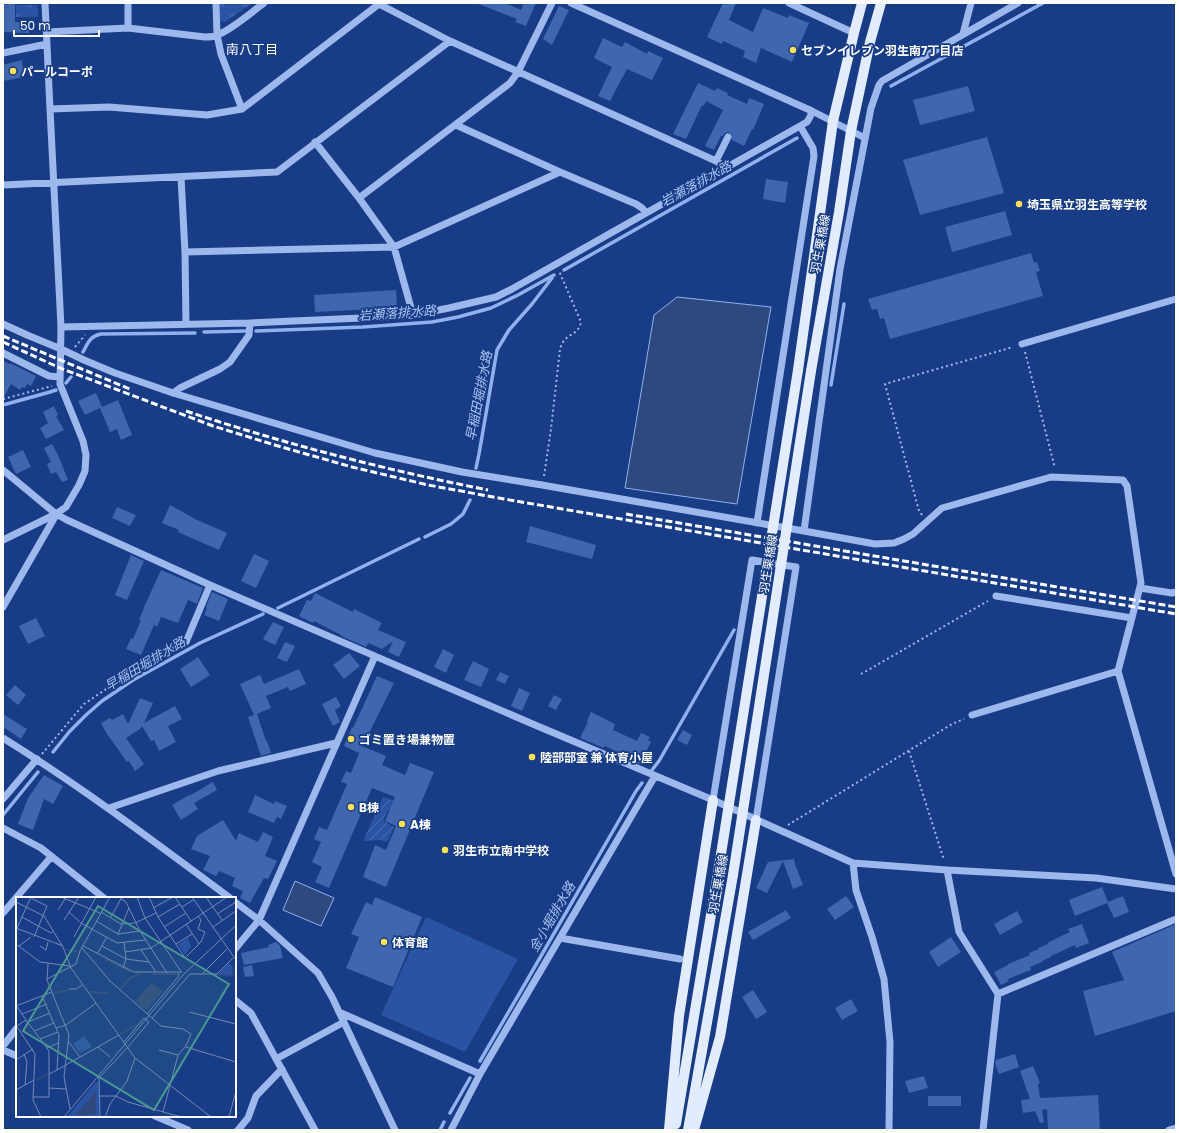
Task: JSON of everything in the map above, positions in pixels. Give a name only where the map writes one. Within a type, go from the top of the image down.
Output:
[{"type":"main road","name":"羽生栗橋線","points":[[675,1130],[718,873],[798,370],[834,121],[862,3]]},
{"type":"main road","name":"羽生栗橋線","points":[[688,1130],[733,875],[811,372],[839,212],[851,131],[870,42],[881,3]]},
{"type":"main road","points":[[669,1130],[679,1016],[713,800]]},
{"type":"main road","points":[[694,1130],[720,1037],[756,820]]},
{"type":"street","points":[[3,540],[56,514],[66,507],[79,485],[85,471],[86,455],[83,441],[60,381],[61,327],[45,3]]},
{"type":"street","points":[[128,3],[128,28]]},
{"type":"street","points":[[216,3],[217,35],[221,54],[242,109]]},
{"type":"street","points":[[47,32],[128,28],[205,37],[217,35],[229,29],[264,3]]},
{"type":"street","points":[[359,198],[510,84],[518,72],[552,3]]},
{"type":"street","points":[[571,3],[834,121],[865,138]]},
{"type":"street","points":[[789,3],[854,32]]},
{"type":"street","points":[[963,34],[971,3]]},
{"type":"street","points":[[804,531],[840,269],[871,108],[879,85],[882,81],[1018,3]]},
{"type":"street","points":[[50,109],[110,107],[207,115],[242,109],[378,4],[450,41],[716,161],[724,168]]},
{"type":"street","points":[[3,185],[277,172],[450,41]]},
{"type":"street","points":[[3,53],[47,44]]},
{"type":"street","points":[[61,327],[250,323],[412,315],[449,308],[504,294],[807,122],[812,111]]},
{"type":"street","points":[[456,125],[560,172],[636,204],[646,213]]},
{"type":"street","points":[[757,523],[814,156],[814,148],[800,126]]},
{"type":"street","points":[[716,161],[728,137]]},
{"type":"street","points":[[315,142],[359,198],[394,247],[412,315]]},
{"type":"street","points":[[185,252],[394,247],[560,172]]},
{"type":"street","points":[[181,177],[185,252],[186,324]]},
{"type":"street","points":[[1022,344],[1176,299]]},
{"type":"street","points":[[173,393],[180,388],[220,369],[230,362],[249,335],[250,323]]},
{"type":"street","points":[[3,324],[84,360],[173,393],[375,453],[462,472],[875,544],[894,543],[904,539],[913,534],[942,508],[1051,477],[1123,480],[1127,486],[1141,583],[1118,671],[1176,874]]},
{"type":"street","points":[[3,354],[60,381]]},
{"type":"street","points":[[3,470],[56,514],[210,585],[713,800],[852,863],[1096,878],[1176,889]]},
{"type":"street","points":[[3,607],[56,514]]},
{"type":"street","points":[[713,800],[752,560],[796,566],[756,820]]},
{"type":"street","points":[[137,668],[186,642],[210,585]]},
{"type":"street","points":[[1140,588],[1172,593],[1176,592]]},
{"type":"street","points":[[996,596],[1132,618]]},
{"type":"street","points":[[236,948],[259,920],[375,656]]},
{"type":"street","points":[[972,715],[1118,671]]},
{"type":"street","points":[[3,738],[110,808],[229,897]]},
{"type":"street","points":[[110,808],[218,771],[336,743]]},
{"type":"street","points":[[3,799],[37,759]]},
{"type":"street","points":[[451,1130],[480,1074],[655,776]]},
{"type":"street","points":[[3,828],[41,848],[103,897]]},
{"type":"street","points":[[16,897],[50,856]]},
{"type":"street","points":[[852,863],[856,890],[884,979],[890,1042],[889,1130]]},
{"type":"street","points":[[947,870],[959,932],[998,994],[983,1130]]},
{"type":"street","points":[[3,913],[16,897]]},
{"type":"street","points":[[236,903],[259,920],[318,973],[332,997],[395,1130]]},
{"type":"street","points":[[998,994],[1176,919]]},
{"type":"street","points":[[560,938],[680,959]]},
{"type":"street","points":[[236,1001],[251,1013],[315,1130]]},
{"type":"street","points":[[339,1012],[480,1074]]},
{"type":"street","points":[[276,1059],[344,1022]]},
{"type":"street","points":[[3,1046],[16,1029]]},
{"type":"street","points":[[3,1050],[16,1056]]},
{"type":"street","points":[[238,1130],[248,1118],[256,1096],[282,1069]]},
{"type":"street","points":[[158,1117],[188,1130]]},
{"type":"street","points":[[1169,1130],[1176,1128]]},
{"type":"path","points":[[542,485],[551,429],[560,349],[563,342],[577,331],[581,322],[555,264]]},
{"type":"path","points":[[70,353],[92,327]]},
{"type":"path","points":[[927,521],[919,511],[885,384],[1022,344],[1057,477]]},
{"type":"path","points":[[3,399],[60,381]]},
{"type":"path","points":[[861,674],[996,596]]},
{"type":"path","points":[[37,759],[84,704],[137,668]]},
{"type":"path","points":[[780,831],[952,724],[972,715]]},
{"type":"path","points":[[909,751],[947,870]]},
{"type":"green space","points":[[219,3],[253,3],[225,22],[220,20]]},
{"type":"green space","points":[[16,5],[38,5],[38,17],[16,17]]},
{"type":"green space","points":[[383,797],[399,802],[394,810],[388,810],[383,821],[394,827],[387,842],[380,840],[363,841]]},
{"type":"green space","points":[[426,917],[518,959],[465,1052],[381,1015]]},
{"type":"shaded area","points":[[677,297],[771,307],[737,504],[625,488],[654,315]]},
{"type":"shaded area","points":[[295,881],[334,898],[321,926],[283,910]]},
{"type":"building","points":[[3,3],[15,4],[15,22],[29,22],[29,33],[3,32]]},
{"type":"building","points":[[476,3],[505,3],[521,10],[524,3],[536,3],[526,26],[515,22],[517,19]]},
{"type":"building","points":[[723,3],[736,3],[729,20],[753,32],[763,8],[788,18],[789,15],[809,23],[792,62],[761,48],[756,63],[743,57],[745,51],[723,41],[722,44],[707,37]]},
{"type":"building","points":[[559,6],[569,10],[552,45],[543,39]]},
{"type":"building","points":[[603,38],[622,47],[625,42],[647,54],[648,51],[663,58],[652,80],[627,69],[610,101],[598,96],[612,67],[594,58]]},
{"type":"building","name":"パールコーポ","points":[[22,60],[24,77],[3,81],[3,65]]},
{"type":"building","points":[[698,83],[715,91],[717,88],[728,93],[727,95],[747,104],[749,98],[764,104],[753,130],[752,129],[744,146],[732,140],[732,135],[728,132],[721,136],[714,150],[705,146],[723,110],[706,101],[704,106],[702,105],[686,139],[673,134]]},
{"type":"building","points":[[968,86],[975,111],[920,125],[913,100]]},
{"type":"building","points":[[987,137],[1004,193],[920,215],[903,160]]},
{"type":"building","points":[[766,179],[788,182],[785,203],[763,199]]},
{"type":"building","points":[[1005,211],[1012,235],[952,252],[945,227]]},
{"type":"building","points":[[1031,253],[1034,263],[1037,262],[1040,271],[1036,272],[1043,296],[890,339],[884,318],[880,319],[877,309],[872,310],[868,299]]},
{"type":"building","points":[[396,290],[397,308],[315,312],[314,295]]},
{"type":"building","points":[[3,361],[36,376],[31,386],[27,384],[25,388],[22,387],[20,390],[11,384],[3,399]]},
{"type":"building","points":[[96,393],[102,407],[118,400],[132,435],[121,440],[117,429],[110,432],[100,408],[85,415],[78,401]]},
{"type":"building","points":[[54,406],[58,415],[56,416],[64,430],[46,439],[40,428],[48,423],[43,412]]},
{"type":"building","points":[[52,444],[68,480],[62,482],[56,472],[51,474],[47,464],[51,462],[44,448]]},
{"type":"building","points":[[23,450],[31,467],[16,474],[8,457]]},
{"type":"building","points":[[170,505],[197,520],[227,533],[219,550],[178,532],[179,530],[162,523]]},
{"type":"building","points":[[117,507],[136,515],[130,526],[112,518]]},
{"type":"building","points":[[530,526],[596,545],[592,559],[526,542]]},
{"type":"building","points":[[254,554],[269,561],[256,588],[241,581]]},
{"type":"building","points":[[131,555],[144,561],[127,600],[115,595]]},
{"type":"building","points":[[161,570],[203,588],[197,604],[188,600],[178,623],[161,617],[157,627],[154,625],[141,655],[126,649],[131,638],[133,639],[141,620],[139,620],[145,605]]},
{"type":"building","points":[[212,592],[228,599],[219,621],[204,615]]},
{"type":"building","points":[[315,593],[353,612],[354,609],[382,623],[378,630],[406,642],[399,657],[388,652],[393,641],[382,649],[368,643],[366,647],[341,636],[314,621],[313,623],[299,616],[307,600],[311,601]]},
{"type":"building","points":[[36,618],[45,636],[28,644],[19,626]]},
{"type":"building","points":[[273,622],[284,627],[275,645],[263,639]]},
{"type":"building","points":[[285,642],[295,646],[287,662],[277,658]]},
{"type":"building","points":[[443,649],[454,655],[446,673],[434,667]]},
{"type":"building","points":[[349,653],[360,666],[344,679],[333,665]]},
{"type":"building","points":[[198,657],[210,675],[191,687],[180,669]]},
{"type":"building","points":[[473,661],[489,669],[481,687],[464,680]]},
{"type":"building","points":[[299,669],[306,684],[290,691],[288,687],[266,696],[271,708],[257,714],[271,753],[261,756],[248,717],[254,715],[240,684],[260,675],[264,684]]},
{"type":"building","points":[[500,672],[509,676],[505,684],[496,680]]},
{"type":"building","points":[[377,676],[394,683],[359,753],[344,746]]},
{"type":"building","points":[[15,685],[26,695],[18,705],[6,695]]},
{"type":"building","points":[[519,688],[530,693],[522,711],[511,706]]},
{"type":"building","points":[[554,695],[562,699],[556,710],[548,706]]},
{"type":"building","points":[[336,697],[341,706],[335,710],[340,722],[333,726],[322,704]]},
{"type":"building","points":[[140,698],[153,703],[144,723],[175,706],[182,719],[168,726],[176,742],[159,751],[154,740],[151,741],[142,726],[126,738],[144,764],[135,771],[129,761],[127,762],[107,734],[101,723],[110,718],[112,720],[123,714],[128,724]]},
{"type":"building","points":[[591,712],[615,724],[613,730],[637,741],[641,733],[650,737],[648,740],[651,742],[640,764],[605,746],[604,748],[580,738]]},
{"type":"building","points":[[3,714],[27,729],[21,739],[3,727]]},
{"type":"building","points":[[683,730],[692,735],[687,745],[677,740]]},
{"type":"building","points":[[362,746],[386,756],[382,765],[405,775],[410,763],[434,772],[386,887],[363,877],[375,845],[386,850],[396,826],[385,821],[395,797],[372,788],[329,888],[315,882],[322,867],[312,862],[321,842],[314,839],[319,827],[327,830],[347,784],[341,782],[346,771],[351,773]]},
{"type":"building","points":[[44,775],[63,786],[53,804],[44,799],[33,830],[18,824],[28,798]]},
{"type":"building","points":[[213,782],[217,790],[194,803],[198,809],[181,820],[172,805]]},
{"type":"building","points":[[255,795],[274,804],[275,801],[287,806],[281,819],[277,817],[274,823],[248,812]]},
{"type":"building","points":[[223,820],[236,841],[239,833],[258,842],[263,832],[273,837],[265,856],[277,861],[268,879],[264,878],[250,903],[240,898],[243,891],[232,886],[235,878],[219,871],[216,876],[203,870],[210,856],[191,849],[197,836]]},
{"type":"building","points":[[794,859],[803,885],[793,889],[783,861],[767,893],[756,888],[768,862]]},
{"type":"building","points":[[1102,887],[1108,902],[1123,896],[1129,912],[1114,918],[1107,903],[1075,916],[1069,900]]},
{"type":"building","points":[[846,896],[854,907],[835,920],[827,909]]},
{"type":"building","name":"体育館","points":[[375,897],[422,917],[393,987],[346,968],[359,937],[351,934],[366,902],[372,905]]},
{"type":"building","points":[[786,910],[791,918],[753,940],[748,932]]},
{"type":"building","points":[[1017,911],[1023,922],[1000,935],[994,924]]},
{"type":"building","points":[[1082,924],[1089,943],[1076,948],[1075,945],[1051,956],[1030,967],[1031,970],[1008,979],[1009,981],[1001,985],[994,972],[1008,964],[1030,955],[1029,953],[1070,932],[1068,929]]},
{"type":"building","points":[[1176,924],[1176,1011],[1095,1036],[1083,991],[1124,980],[1112,952]]},
{"type":"building","points":[[951,937],[961,952],[938,967],[929,952]]},
{"type":"building","points":[[276,942],[280,946],[283,958],[244,965],[241,953],[269,947],[268,945]]},
{"type":"building","points":[[252,965],[254,976],[245,977],[243,967]]},
{"type":"building","points":[[753,990],[767,1012],[756,1019],[742,997]]},
{"type":"building","points":[[851,999],[858,1011],[842,1020],[835,1008]]},
{"type":"building","points":[[1015,1054],[1019,1067],[999,1074],[995,1063],[996,1060]]},
{"type":"building","points":[[1033,1066],[1040,1083],[1038,1084],[1040,1098],[1098,1095],[1100,1130],[1048,1130],[1047,1109],[1042,1110],[1044,1122],[1040,1123],[1035,1111],[1023,1113],[1021,1100],[1030,1099],[1020,1071]]},
{"type":"building","points":[[924,1076],[928,1088],[909,1093],[905,1081]]},
{"type":"building","points":[[928,1096],[961,1096],[961,1106],[928,1106]]},
{"type":"waterway","name":"岩瀬落排水路","points":[[891,86],[1043,3]]},
{"type":"waterway","name":"岩瀬落排水路","points":[[564,270],[797,138]]},
{"type":"waterway","name":"岩瀬落排水路","points":[[256,331],[363,327],[432,322],[491,308],[554,275]]},
{"type":"waterway","name":"早稲田堀排水路","points":[[476,468],[497,350],[509,330],[552,278]]},
{"type":"waterway","name":"金小堀排水路","points":[[831,385],[844,304]]},
{"type":"waterway","name":"岩瀬落排水路","points":[[204,332],[245,331]]},
{"type":"waterway","name":"岩瀬落排水路","points":[[83,352],[92,338],[101,334],[195,333]]},
{"type":"waterway","name":"岩瀬落排水路","points":[[66,383],[71,377]]},
{"type":"waterway","name":"岩瀬落排水路","points":[[3,405],[56,390]]},
{"type":"waterway","name":"早稲田堀排水路","points":[[425,537],[451,524],[463,514],[470,500]]},
{"type":"waterway","name":"早稲田堀排水路","points":[[278,608],[419,539]]},
{"type":"waterway","name":"早稲田堀排水路","points":[[53,752],[70,731],[86,715],[102,701],[133,680],[200,643],[263,614]]},
{"type":"waterway","name":"金小堀排水路","points":[[652,770],[659,761],[734,630]]},
{"type":"waterway","name":"早稲田堀排水路","points":[[3,815],[38,772]]},
{"type":"waterway","name":"金小堀排水路","points":[[480,1061],[642,783]]},
{"type":"waterway","name":"金小堀排水路","points":[[450,1113],[470,1078]]},
{"type":"waterway","name":"金小堀排水路","points":[[440,1130],[444,1122]]},
{"type":"railway","points":[[3,336],[132,390]]},
{"type":"railway","points":[[3,342],[60,368],[213,426],[352,467],[428,485],[1176,614]]},
{"type":"railway","points":[[186,411],[298,445],[374,465],[488,490]]},
{"type":"railway","points":[[626,514],[1176,607]]},
{"type":"place","name":"セブンイレブン羽生南7丁目店","points":[[793,50]]},
{"type":"place","name":"パールコーポ","points":[[13,71]]},
{"type":"place","name":"埼玉県立羽生高等学校","points":[[1019,204]]},
{"type":"place","name":"ゴミ置き場兼物置","points":[[351,739]]},
{"type":"place","name":"陸部部室 兼 体育小屋","points":[[532,757]]},
{"type":"place","name":"B棟","points":[[351,807]]},
{"type":"place","name":"A棟","points":[[402,824]]},
{"type":"place","name":"羽生市立南中学校","points":[[445,850]]},
{"type":"place","name":"体育館","points":[[384,942]]},
{"type":"district","name":"南八丁目","points":[[252,49]]}]
